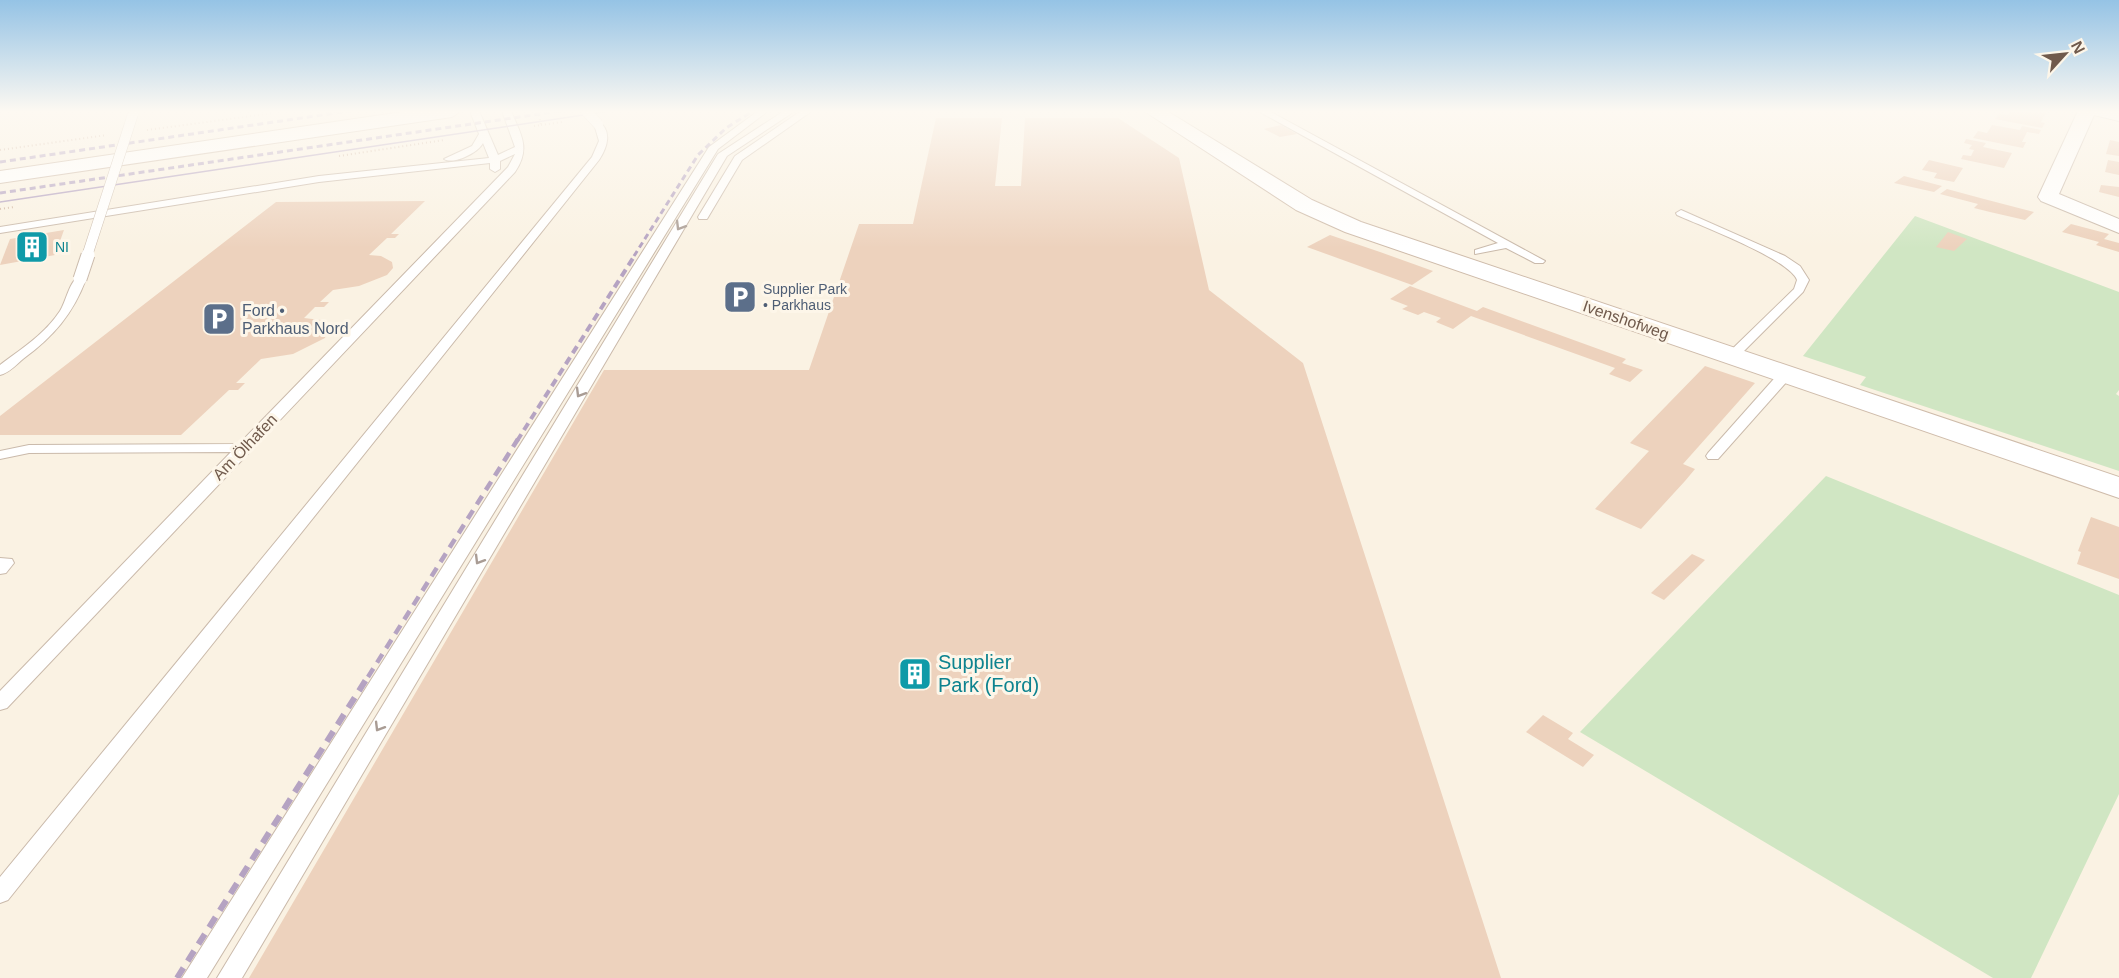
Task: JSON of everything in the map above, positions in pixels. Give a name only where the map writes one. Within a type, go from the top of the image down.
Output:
[{"type":"street","points":[[0,177],[139,157]]},
{"type":"street","name":"Ivenshofweg","points":[[1226,157],[1304,205],[1353,227],[2119,488]]},
{"type":"street","points":[[2066,157],[2048,197],[2119,227]]},
{"type":"lane","points":[[0,371],[54,328],[68,312],[120,157]]},
{"type":"lane","points":[[403,170],[454,157]]},
{"type":"lane","points":[[490,190],[494,157]]},
{"type":"lane","points":[[0,230],[319,179],[495,160],[502,157]]},
{"type":"lane","name":"Am Ölhafen","points":[[0,703],[516,164],[518,157]]},
{"type":"lane","points":[[0,893],[597,157]]},
{"type":"lane","points":[[194,978],[708,157]]},
{"type":"lane","points":[[229,978],[721,157]]},
{"type":"lane","points":[[703,217],[740,157]]},
{"type":"lane","points":[[1346,157],[1539,261]]},
{"type":"lane","points":[[1681,213],[1778,256],[1802,275],[1803,280],[1799,290],[1731,356]]},
{"type":"lane","points":[[1479,252],[1507,244]]},
{"type":"lane","points":[[1713,456],[1785,375]]},
{"type":"lane","points":[[0,455],[28,449],[244,448]]},
{"type":"lane","points":[[0,563],[6,563],[0,569]]},
{"type":"green space","points":[[1915,216],[2119,292],[2119,390],[2116,394],[2119,396],[2119,471],[1860,385],[1866,377],[1803,356]]},
{"type":"green space","points":[[1826,476],[2119,595],[2119,794],[2031,978],[1993,978],[1580,732]]},
{"type":"building","name":"Supplier Park (Ford)","points":[[928,157],[998,157],[995,186],[1021,186],[1023,157],[1179,158],[1209,290],[1303,363],[1501,978],[249,978],[604,370],[809,370],[859,224],[913,224]]},
{"type":"building","points":[[1962,157],[2010,157],[2004,168],[1961,159]]},
{"type":"building","points":[[1929,160],[1963,168],[1954,182],[1934,178],[1937,173],[1922,170]]},
{"type":"building","points":[[2108,160],[2119,162],[2119,175],[2105,172]]},
{"type":"building","points":[[1904,176],[1942,186],[1934,192],[1894,183]]},
{"type":"building","points":[[2101,185],[2119,187],[2119,197],[2099,192]]},
{"type":"building","points":[[1947,189],[2034,212],[2025,220],[1974,208],[1978,204],[1940,194]]},
{"type":"building","name":"Ford • Parkhaus Nord","points":[[425,201],[391,234],[399,234],[395,238],[387,238],[369,255],[381,256],[392,262],[393,268],[387,275],[359,286],[333,290],[320,302],[329,302],[324,307],[315,307],[304,318],[321,320],[329,325],[325,338],[293,354],[261,359],[236,383],[245,383],[238,390],[229,390],[181,435],[0,435],[0,416],[276,202]]},
{"type":"building","points":[[2071,224],[2109,234],[2104,239],[2119,243],[2119,252],[2096,245],[2099,242],[2062,232]]},
{"type":"building","name":"NI","points":[[64,230],[55,255],[0,265],[10,239]]},
{"type":"building","points":[[1948,232],[1967,239],[1954,251],[1936,247]]},
{"type":"building","points":[[1330,235],[1433,271],[1412,285],[1307,247]]},
{"type":"building","points":[[1410,286],[1477,311],[1483,307],[1626,359],[1622,363],[1643,370],[1630,382],[1609,374],[1615,368],[1471,316],[1453,329],[1436,322],[1441,318],[1424,312],[1418,315],[1402,309],[1408,306],[1390,299]]},
{"type":"building","points":[[1705,366],[1755,383],[1683,464],[1695,469],[1641,529],[1595,509],[1649,451],[1630,443]]},
{"type":"building","points":[[2091,517],[2119,527],[2119,579],[2077,564],[2081,552],[2078,551]]},
{"type":"building","points":[[1692,554],[1705,560],[1664,600],[1651,593]]},
{"type":"building","points":[[1543,715],[1573,733],[1568,739],[1594,755],[1583,767],[1526,732]]},
{"type":"tram line","points":[[0,202],[304,157]]},
{"type":"railway","points":[[0,162],[37,157]]},
{"type":"railway","points":[[0,193],[248,157]]},
{"type":"railway","points":[[634,256],[697,157]]},
{"type":"railway","points":[[517,441],[635,255]]},
{"type":"railway","points":[[368,677],[518,439]]},
{"type":"railway","points":[[177,978],[369,675]]},
{"type":"place","name":"NI","points":[[32,247]]},
{"type":"place","name":"Supplier Park • Parkhaus","points":[[740,297]]},
{"type":"place","name":"Ford • Parkhaus Nord","points":[[219,319]]},
{"type":"place","name":"Supplier Park (Ford)","points":[[915,674]]}]
